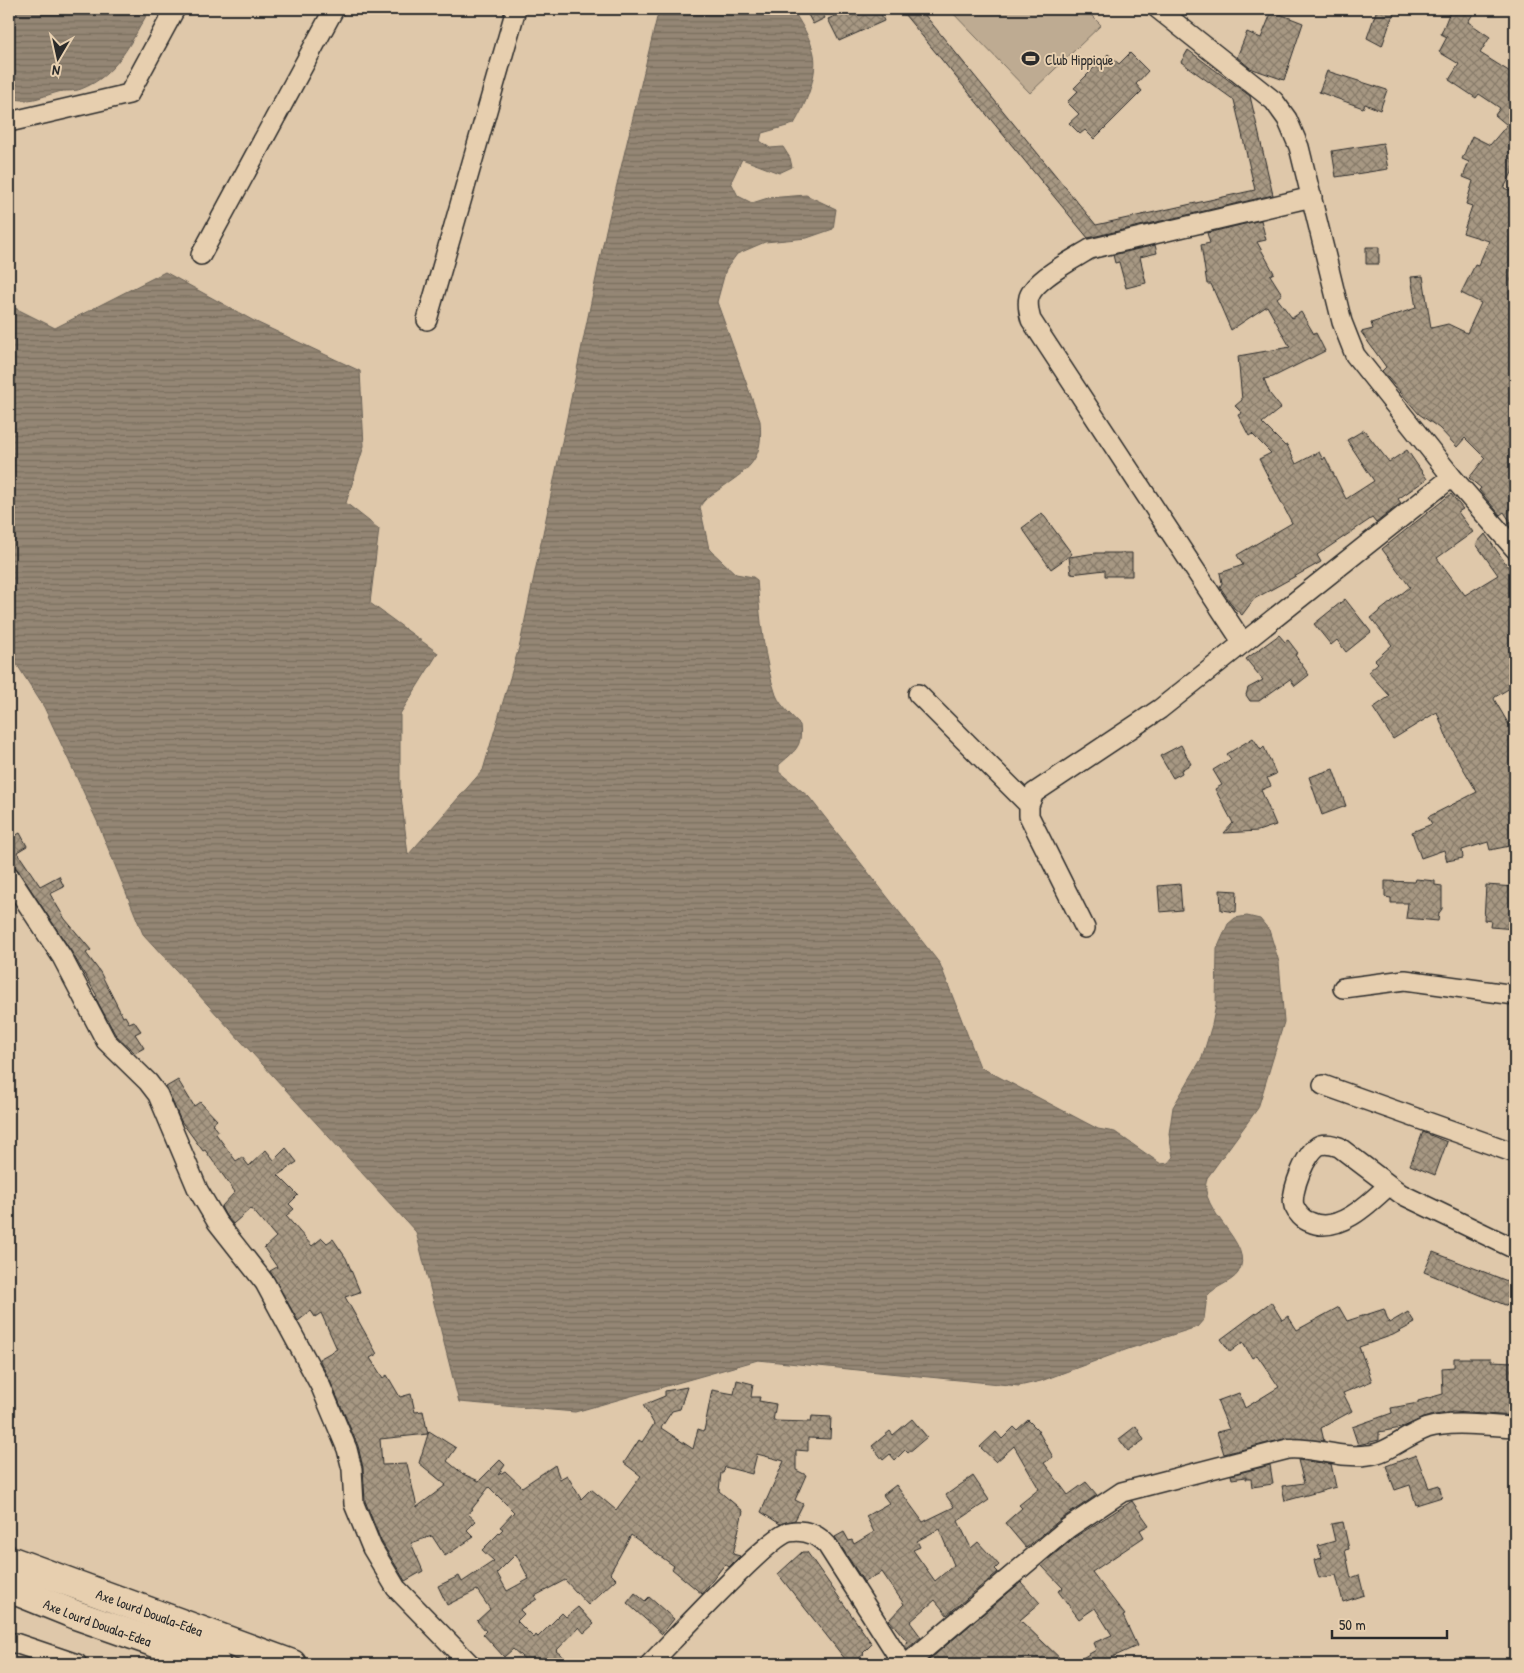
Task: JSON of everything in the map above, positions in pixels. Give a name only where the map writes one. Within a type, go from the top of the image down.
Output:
[{"type":"highway","name":"Axe lourd Douala-Edea","points":[[9,1560],[292,1664]]},
{"type":"highway","name":"Axe Lourd Douala-Edea","points":[[9,1588],[76,1615],[216,1664]]},
{"type":"street","points":[[9,122],[129,94],[175,9]]},
{"type":"street","points":[[201,255],[334,9]]},
{"type":"street","points":[[427,320],[516,9]]},
{"type":"street","points":[[1158,9],[1181,17],[1274,101],[1287,119],[1299,147],[1342,322],[1355,355],[1452,477],[1515,549]]},
{"type":"street","points":[[1243,643],[1031,320],[1028,310],[1029,298],[1035,288],[1055,271],[1090,249],[1312,197]]},
{"type":"street","points":[[1085,928],[1029,816],[1029,805],[1034,793],[1160,709],[1452,477]]},
{"type":"street","points":[[918,694],[1029,805]]},
{"type":"street","points":[[9,876],[62,957],[106,1042],[148,1082],[158,1095],[198,1190],[217,1222],[266,1283],[289,1325],[321,1387],[347,1448],[352,1469],[354,1504],[372,1548],[396,1588],[470,1664]]},
{"type":"street","points":[[1343,988],[1405,980],[1515,995]]},
{"type":"street","points":[[1324,1085],[1515,1153]]},
{"type":"street","points":[[1388,1185],[1356,1212],[1330,1224],[1318,1226],[1303,1219],[1294,1206],[1294,1195],[1305,1163],[1320,1146],[1329,1144],[1339,1147],[1369,1168],[1388,1185],[1416,1202],[1515,1249]]},
{"type":"street","points":[[908,1664],[1068,1528],[1122,1492],[1288,1450],[1312,1449],[1350,1456],[1371,1455],[1426,1429],[1439,1425],[1515,1427]]},
{"type":"street","points":[[650,1664],[741,1572],[776,1539],[788,1532],[811,1533],[827,1545],[903,1664]]},
{"type":"street","points":[[15,1643],[77,1664]]},
{"type":"shaded area","points":[[9,9],[150,9],[122,56],[105,75],[94,83],[78,90],[61,91],[34,99],[23,100],[9,98]]},
{"type":"shaded area","points":[[659,9],[792,9],[809,39],[815,59],[815,68],[810,88],[803,108],[794,124],[762,133],[760,141],[770,148],[783,147],[790,158],[792,167],[779,173],[742,159],[731,182],[738,196],[752,203],[768,198],[806,195],[836,209],[833,229],[807,238],[765,242],[737,254],[726,269],[717,302],[760,421],[761,435],[752,463],[737,477],[707,498],[700,507],[709,549],[736,574],[753,577],[757,580],[763,639],[772,682],[781,703],[800,725],[801,733],[799,744],[779,765],[779,772],[809,797],[940,964],[980,1067],[1098,1129],[1115,1132],[1161,1164],[1168,1163],[1173,1157],[1169,1134],[1173,1107],[1202,1058],[1212,1025],[1216,1005],[1217,949],[1228,924],[1235,918],[1247,916],[1260,919],[1269,930],[1279,962],[1284,1022],[1258,1108],[1207,1178],[1206,1191],[1210,1203],[1240,1250],[1242,1262],[1238,1273],[1207,1296],[1204,1319],[1197,1327],[1128,1349],[1041,1381],[1019,1386],[758,1360],[575,1412],[459,1402],[416,1232],[143,934],[97,821],[44,707],[9,652],[9,305],[55,328],[165,272],[254,321],[360,371],[364,446],[346,503],[379,529],[370,603],[438,653],[400,714],[400,787],[408,855],[483,770],[520,644],[606,230]]},
{"type":"shaded area","name":"Club Hippique","points":[[949,9],[1085,9],[1101,25],[1030,93]]},
{"type":"building","points":[[805,9],[820,9],[825,18],[813,24]]},
{"type":"building","points":[[851,9],[879,9],[884,21],[839,41],[828,19]]},
{"type":"building","points":[[900,9],[920,9],[1096,225],[1255,190],[1234,100],[1181,62],[1188,50],[1250,96],[1273,195],[1088,238]]},
{"type":"building","points":[[1377,9],[1395,9],[1382,46],[1367,38]]},
{"type":"building","points":[[1451,9],[1476,9],[1468,22],[1490,37],[1480,53],[1515,75],[1515,167],[1504,188],[1515,193],[1515,529],[1504,512],[1500,515],[1479,490],[1481,488],[1469,478],[1485,458],[1465,438],[1457,447],[1439,428],[1419,414],[1382,371],[1386,367],[1361,332],[1373,329],[1371,323],[1416,308],[1411,277],[1423,276],[1431,328],[1448,324],[1467,333],[1481,303],[1461,293],[1475,265],[1478,266],[1489,241],[1463,233],[1472,206],[1466,204],[1473,181],[1463,177],[1469,162],[1462,159],[1472,136],[1490,145],[1507,125],[1495,115],[1500,108],[1479,94],[1476,98],[1449,80],[1459,64],[1439,52],[1447,37],[1441,34]]},
{"type":"building","points":[[1272,11],[1303,23],[1284,80],[1250,68],[1237,57],[1247,32],[1261,38]]},
{"type":"building","points":[[1130,53],[1148,71],[1136,84],[1142,91],[1094,139],[1085,130],[1080,134],[1069,123],[1079,114],[1067,102],[1078,91],[1074,88],[1108,54],[1119,64]]},
{"type":"building","points":[[1327,71],[1387,90],[1380,110],[1365,104],[1363,108],[1319,92]]},
{"type":"building","points":[[1383,143],[1388,169],[1336,177],[1332,151]]},
{"type":"building","points":[[1261,220],[1266,240],[1257,242],[1274,273],[1270,275],[1282,294],[1277,298],[1292,318],[1301,312],[1314,334],[1316,333],[1325,351],[1273,377],[1264,379],[1270,394],[1281,408],[1262,423],[1285,446],[1287,445],[1296,464],[1319,452],[1323,460],[1325,457],[1346,499],[1374,481],[1347,440],[1364,430],[1389,462],[1407,450],[1427,479],[1398,499],[1401,503],[1376,523],[1372,518],[1317,555],[1321,562],[1254,599],[1242,615],[1234,608],[1220,587],[1222,583],[1220,573],[1243,565],[1237,555],[1292,523],[1259,459],[1271,453],[1252,434],[1249,436],[1238,415],[1242,413],[1235,406],[1242,400],[1238,356],[1290,347],[1267,306],[1231,330],[1211,284],[1207,284],[1201,245],[1210,243],[1207,233]]},
{"type":"building","points":[[1155,245],[1157,253],[1140,257],[1146,283],[1126,288],[1119,262],[1115,263],[1113,255]]},
{"type":"building","points":[[1366,247],[1379,247],[1379,264],[1366,264]]},
{"type":"building","points":[[1451,494],[1463,509],[1458,512],[1473,532],[1437,558],[1465,595],[1498,575],[1476,544],[1485,534],[1509,568],[1515,564],[1515,685],[1494,699],[1515,735],[1515,845],[1490,850],[1488,842],[1462,850],[1463,858],[1447,861],[1444,850],[1421,858],[1412,832],[1432,824],[1428,817],[1477,792],[1450,746],[1437,712],[1393,739],[1373,708],[1390,696],[1368,672],[1378,663],[1375,660],[1392,645],[1371,618],[1410,587],[1382,549]]},
{"type":"building","points":[[1042,513],[1072,554],[1051,569],[1022,528]]},
{"type":"building","points":[[1096,553],[1132,553],[1132,576],[1105,576],[1105,570],[1071,574],[1069,557]]},
{"type":"building","points":[[1345,599],[1371,632],[1346,652],[1337,640],[1331,645],[1314,624]]},
{"type":"building","points":[[1279,635],[1285,642],[1288,640],[1298,653],[1295,655],[1309,675],[1295,686],[1290,679],[1259,701],[1250,701],[1246,695],[1248,688],[1263,680],[1246,659]]},
{"type":"building","points":[[1253,738],[1261,750],[1264,747],[1276,774],[1267,778],[1271,786],[1261,790],[1276,825],[1258,831],[1224,833],[1233,823],[1215,789],[1222,785],[1213,770],[1231,759],[1227,754]]},
{"type":"building","points":[[1181,745],[1191,764],[1181,770],[1182,773],[1173,778],[1160,756]]},
{"type":"building","points":[[1333,769],[1346,806],[1322,815],[1309,777]]},
{"type":"building","points":[[20,833],[27,846],[17,852],[40,886],[59,876],[64,887],[50,894],[65,919],[91,950],[86,953],[100,972],[123,1017],[125,1016],[129,1023],[134,1021],[141,1031],[135,1034],[144,1048],[135,1053],[115,1034],[95,997],[97,996],[71,951],[18,870],[9,860],[9,839]]},
{"type":"building","points":[[1416,879],[1435,881],[1435,885],[1442,886],[1442,909],[1439,913],[1438,921],[1406,918],[1408,903],[1391,903],[1391,898],[1385,897],[1385,881],[1415,882]]},
{"type":"building","points":[[1180,884],[1182,910],[1160,912],[1158,886]]},
{"type":"building","points":[[1486,885],[1515,887],[1515,929],[1490,927],[1491,921],[1484,920]]},
{"type":"building","points":[[1220,890],[1237,891],[1236,912],[1221,910]]},
{"type":"building","points":[[178,1080],[194,1106],[200,1102],[217,1120],[212,1124],[218,1132],[216,1134],[236,1161],[242,1157],[249,1166],[266,1150],[274,1160],[286,1148],[297,1162],[278,1175],[298,1195],[289,1204],[294,1209],[286,1216],[312,1246],[322,1238],[327,1243],[333,1239],[346,1258],[360,1292],[345,1297],[377,1354],[370,1358],[383,1378],[387,1375],[400,1397],[411,1394],[415,1412],[423,1411],[428,1434],[380,1439],[382,1465],[407,1464],[417,1507],[446,1485],[419,1463],[429,1431],[456,1448],[447,1461],[463,1474],[479,1481],[500,1460],[505,1465],[498,1475],[505,1471],[522,1487],[555,1465],[560,1479],[567,1475],[581,1499],[591,1489],[616,1510],[641,1476],[624,1463],[639,1440],[642,1442],[654,1424],[643,1405],[665,1396],[665,1391],[687,1387],[680,1409],[672,1411],[661,1428],[693,1449],[698,1429],[704,1431],[712,1390],[734,1394],[737,1380],[753,1384],[751,1397],[760,1397],[759,1401],[776,1404],[773,1421],[811,1422],[812,1416],[831,1417],[830,1439],[808,1438],[808,1451],[796,1450],[796,1470],[806,1475],[795,1500],[803,1504],[795,1520],[780,1524],[761,1512],[784,1461],[757,1454],[752,1474],[725,1467],[723,1473],[721,1473],[719,1491],[743,1511],[733,1554],[740,1556],[729,1567],[725,1564],[702,1594],[672,1569],[674,1566],[631,1535],[610,1573],[616,1579],[588,1605],[565,1580],[535,1596],[537,1599],[520,1610],[524,1614],[517,1621],[534,1638],[536,1635],[538,1637],[562,1613],[566,1617],[578,1607],[594,1624],[584,1633],[579,1627],[556,1651],[573,1664],[530,1664],[513,1649],[504,1657],[483,1634],[486,1631],[477,1621],[490,1609],[477,1590],[447,1605],[438,1586],[459,1576],[462,1582],[494,1561],[482,1550],[503,1529],[500,1527],[514,1512],[489,1487],[468,1514],[476,1521],[467,1530],[474,1537],[445,1556],[432,1536],[411,1543],[423,1571],[405,1581],[381,1541],[365,1501],[363,1468],[358,1446],[319,1359],[337,1349],[321,1313],[315,1317],[311,1311],[298,1321],[270,1271],[277,1267],[264,1248],[276,1237],[251,1208],[233,1224],[226,1216],[221,1207],[235,1192],[205,1150],[203,1151],[181,1121],[166,1087]],"holes":[[[516,1554],[529,1579],[507,1591],[497,1573]]]},
{"type":"building","points":[[1423,1132],[1447,1142],[1435,1175],[1410,1165]]},
{"type":"building","points":[[1433,1252],[1515,1284],[1515,1309],[1424,1272]]},
{"type":"building","points":[[1271,1302],[1282,1320],[1288,1316],[1297,1330],[1339,1307],[1347,1321],[1384,1309],[1389,1323],[1408,1312],[1415,1323],[1393,1335],[1359,1347],[1372,1381],[1343,1393],[1352,1411],[1321,1428],[1324,1441],[1288,1438],[1224,1454],[1217,1432],[1229,1429],[1217,1401],[1239,1393],[1245,1408],[1279,1387],[1257,1355],[1252,1358],[1243,1342],[1230,1352],[1221,1339]]},
{"type":"building","points":[[1454,1358],[1491,1358],[1491,1361],[1515,1362],[1515,1416],[1453,1412],[1435,1415],[1401,1428],[1379,1432],[1379,1440],[1358,1445],[1352,1427],[1392,1413],[1391,1408],[1418,1403],[1418,1401],[1443,1394],[1442,1368],[1454,1367]]},
{"type":"building","points":[[912,1419],[927,1437],[908,1453],[905,1450],[895,1460],[890,1454],[883,1460],[872,1446],[890,1431],[893,1435]]},
{"type":"building","points":[[1028,1420],[1037,1429],[1053,1457],[1044,1463],[1068,1495],[1086,1482],[1097,1495],[1061,1519],[1026,1548],[1005,1523],[1022,1508],[1019,1505],[1039,1489],[1014,1446],[996,1462],[980,1447],[996,1432],[1002,1439],[1014,1427],[1017,1430]]},
{"type":"building","points":[[1136,1426],[1144,1440],[1128,1451],[1119,1439]]},
{"type":"building","points":[[1416,1455],[1429,1488],[1439,1485],[1442,1497],[1416,1505],[1410,1485],[1395,1490],[1386,1466]]},
{"type":"building","points":[[1298,1460],[1331,1464],[1336,1487],[1285,1501],[1282,1486],[1304,1483]]},
{"type":"building","points":[[1270,1465],[1273,1484],[1252,1487],[1251,1479],[1246,1479],[1246,1477],[1232,1479],[1231,1475]]},
{"type":"building","points":[[973,1476],[989,1500],[958,1521],[971,1548],[978,1542],[999,1565],[995,1569],[998,1572],[947,1615],[935,1600],[910,1622],[921,1637],[907,1649],[904,1645],[908,1642],[889,1620],[904,1604],[882,1572],[864,1582],[835,1537],[844,1532],[849,1541],[852,1540],[854,1544],[874,1532],[866,1516],[889,1503],[883,1495],[896,1485],[923,1522],[954,1507],[946,1495]],"holes":[[[939,1529],[954,1565],[935,1581],[913,1550],[920,1547],[917,1541]]]},
{"type":"building","points":[[1132,1501],[1149,1525],[1140,1530],[1144,1537],[1092,1572],[1125,1615],[1123,1616],[1137,1646],[1097,1664],[1072,1664],[1096,1650],[1093,1643],[1112,1635],[1095,1608],[1079,1619],[1058,1591],[1063,1588],[1041,1565],[1075,1537]]},
{"type":"building","points":[[1343,1522],[1349,1549],[1345,1550],[1351,1578],[1359,1575],[1364,1595],[1343,1602],[1336,1575],[1319,1578],[1314,1560],[1322,1558],[1318,1546],[1335,1541],[1331,1524]]},
{"type":"building","points":[[802,1552],[807,1552],[872,1644],[864,1654],[851,1664],[849,1664],[778,1574]]},
{"type":"building","points":[[1021,1582],[1040,1603],[1020,1620],[1066,1664],[924,1664]]},
{"type":"building","points":[[635,1593],[645,1601],[649,1597],[674,1619],[662,1634],[627,1603]]},
{"type":"place","name":"Club Hippique","points":[[1031,59]]}]
